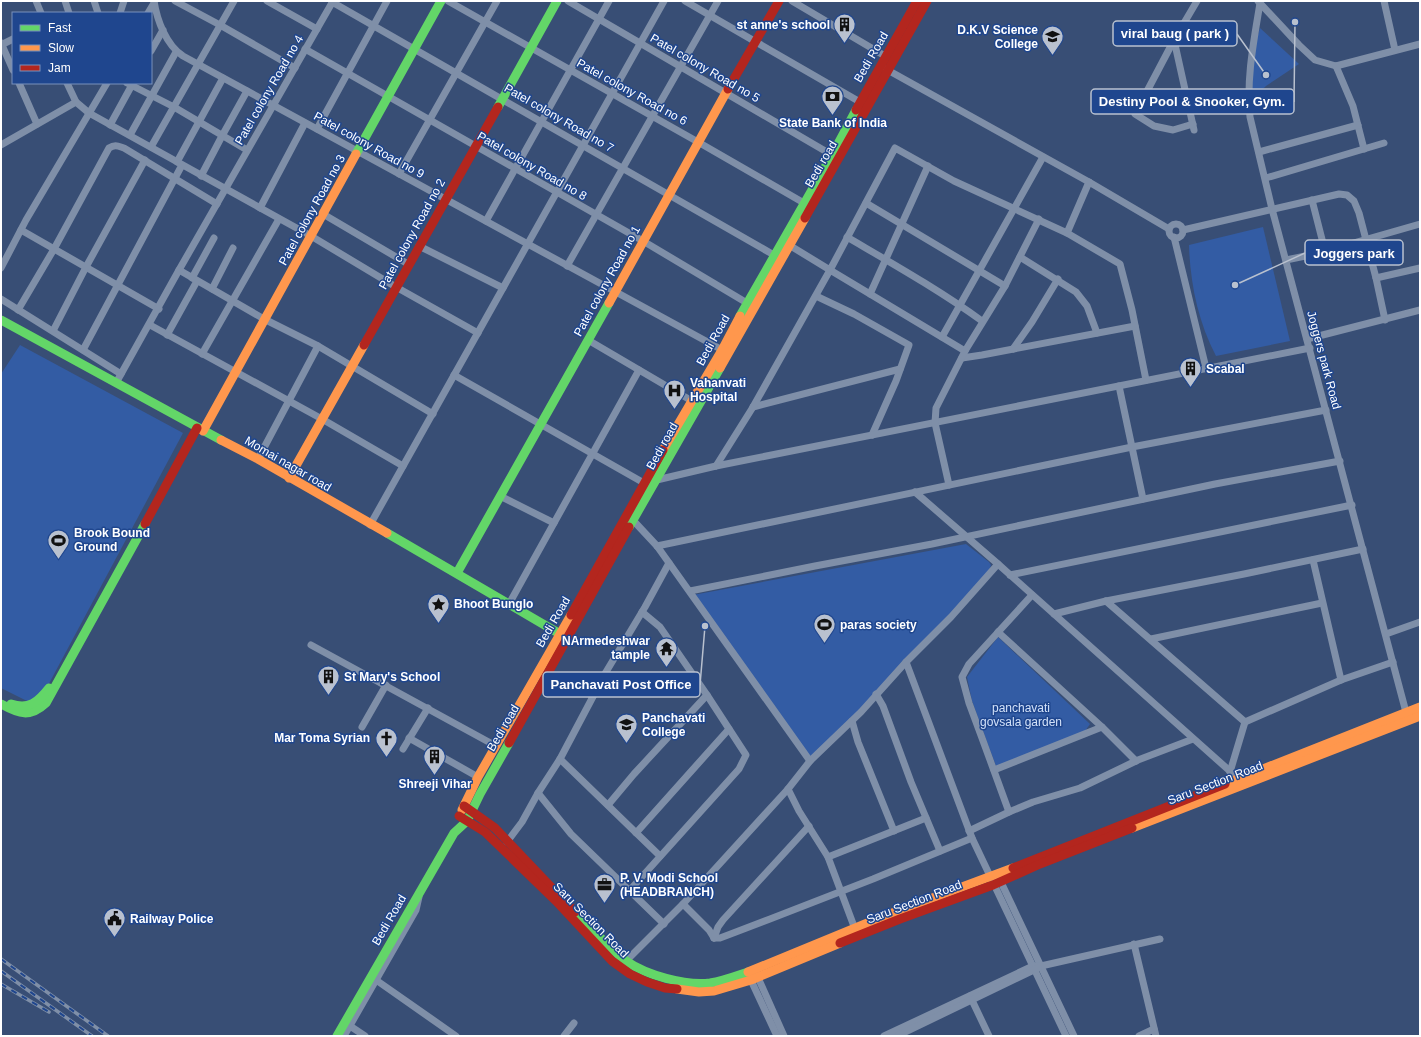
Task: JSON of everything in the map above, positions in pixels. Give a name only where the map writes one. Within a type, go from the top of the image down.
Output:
[{"type":"street","points":[[36,1],[41,12]]},
{"type":"street","points":[[65,1],[69,12]]},
{"type":"street","points":[[94,1],[98,12]]},
{"type":"street","points":[[120,12],[124,1]]},
{"type":"street","points":[[175,1],[295,68]]},
{"type":"street","points":[[151,147],[234,1]]},
{"type":"street","points":[[267,1],[317,29]]},
{"type":"street","points":[[317,129],[387,1]]},
{"type":"street","name":"Patel colony Road no 3","points":[[197,428],[236,373],[264,319],[441,1]]},
{"type":"street","name":"Patel colony Road no 6","points":[[448,1],[804,203]]},
{"type":"street","points":[[399,174],[431,120],[497,1]]},
{"type":"street","name":"Patel colony Road no 2","points":[[289,478],[557,1]]},
{"type":"street","name":"Patel colony Road no 5","points":[[568,1],[832,155]]},
{"type":"street","points":[[486,221],[608,1]]},
{"type":"street","points":[[370,525],[664,1]]},
{"type":"street","points":[[685,1],[860,102]]},
{"type":"street","points":[[567,266],[718,1]]},
{"type":"street","name":"Patel colony Road no 1","points":[[457,573],[698,142],[779,1]]},
{"type":"street","points":[[792,1],[886,56]]},
{"type":"street","name":"Bedi road","points":[[467,821],[468,809],[487,782],[549,672],[630,517],[658,480],[725,352],[789,245],[871,99],[885,68],[927,1]]},
{"type":"street","points":[[1174,40],[1194,127],[1173,130],[1154,126],[1136,114],[1174,40],[1197,1]]},
{"type":"street","points":[[1384,1],[1395,50]]},
{"type":"street","points":[[149,12],[154,2]]},
{"type":"street","name":"Patel colony Road no 9","points":[[154,2],[163,30],[176,52],[725,352]]},
{"type":"street","name":"Patel colony Road no 4","points":[[116,383],[332,2]]},
{"type":"street","name":"Patel colony Road no 7","points":[[332,2],[774,255]]},
{"type":"street","name":"Bedi Road","points":[[337,1036],[454,833],[459,816],[468,809],[478,777],[560,634],[630,517],[644,483],[692,401],[725,352],[747,303],[832,155],[860,102],[885,68],[886,56],[915,2]]},
{"type":"street","points":[[1259,2],[1315,60],[1336,66],[1420,44]]},
{"type":"street","name":"Joggers park Road","points":[[1259,2],[1251,61],[1249,102],[1250,117],[1266,178],[1272,209],[1407,716]]},
{"type":"street","points":[[152,49],[163,30]]},
{"type":"street","points":[[12,39],[1,44],[12,68]]},
{"type":"street","name":"Patel colony Road no 8","points":[[305,49],[557,192],[747,303]]},
{"type":"street","points":[[130,135],[176,52]]},
{"type":"street","points":[[1336,66],[1346,89],[1364,149]]},
{"type":"street","points":[[885,68],[1089,182],[1169,229],[1170,234],[1174,237],[1206,368]]},
{"type":"street","points":[[84,350],[175,178],[198,122],[223,78]]},
{"type":"street","points":[[19,84],[37,124]]},
{"type":"street","points":[[68,84],[76,102],[89,114],[130,135],[201,176],[311,236],[396,287],[478,333]]},
{"type":"street","points":[[1,268],[21,230],[106,84]]},
{"type":"street","points":[[110,125],[130,84],[174,107],[247,150]]},
{"type":"street","points":[[201,176],[247,91]]},
{"type":"street","points":[[1,145],[76,102]]},
{"type":"street","points":[[260,208],[305,123]]},
{"type":"street","points":[[1259,152],[1358,125]]},
{"type":"street","points":[[1266,178],[1384,143]]},
{"type":"street","points":[[18,310],[54,249],[109,148],[117,145],[145,160],[217,204]]},
{"type":"street","points":[[716,466],[753,407],[816,296],[895,148],[954,181],[1067,233],[1120,264],[1146,380]]},
{"type":"street","points":[[942,337],[1043,157]]},
{"type":"street","points":[[53,331],[86,267],[145,160]]},
{"type":"street","points":[[870,294],[928,166]]},
{"type":"street","points":[[1067,233],[1089,182]]},
{"type":"street","points":[[1183,230],[1339,194],[1347,195],[1354,201],[1359,213],[1385,320]]},
{"type":"street","points":[[1312,200],[1325,251]]},
{"type":"street","points":[[866,203],[1005,286]]},
{"type":"street","points":[[323,214],[408,264]]},
{"type":"street","points":[[202,354],[279,219]]},
{"type":"street","points":[[949,484],[935,422],[936,408],[982,321],[1005,286],[1039,219]]},
{"type":"street","points":[[1169,229],[1172,225],[1176,224],[1182,226],[1183,230],[1181,236],[1174,237]]},
{"type":"street","points":[[1286,260],[1325,251],[1420,224]]},
{"type":"street","points":[[21,230],[159,308]]},
{"type":"street","points":[[847,237],[960,305],[982,321]]},
{"type":"street","points":[[167,335],[214,238]]},
{"type":"street","points":[[789,245],[942,337],[964,354],[982,356],[1135,326]]},
{"type":"street","points":[[419,246],[503,288]]},
{"type":"street","points":[[212,289],[233,248]]},
{"type":"street","points":[[1020,257],[1058,279],[1076,292],[1084,300],[1097,333]]},
{"type":"street","points":[[1376,278],[1420,268]]},
{"type":"street","points":[[179,270],[264,319],[318,346],[433,414]]},
{"type":"street","points":[[1013,349],[1032,322],[1058,279]]},
{"type":"street","points":[[816,296],[854,314],[910,346],[872,436]]},
{"type":"street","points":[[1,299],[121,374]]},
{"type":"street","points":[[1307,339],[1420,310]]},
{"type":"street","name":"Momai nagar road","points":[[1,320],[197,428],[258,459],[560,634]]},
{"type":"street","points":[[150,325],[322,419],[403,466]]},
{"type":"street","points":[[588,340],[692,401]]},
{"type":"street","points":[[258,459],[318,346]]},
{"type":"street","points":[[454,375],[644,483],[716,466],[1310,348]]},
{"type":"street","points":[[753,407],[900,368]]},
{"type":"street","points":[[509,604],[639,370]]},
{"type":"street","points":[[1119,386],[1143,498]]},
{"type":"street","points":[[657,546],[949,484],[1326,410]]},
{"type":"street","points":[[1,698],[15,706],[27,706],[37,702],[51,685],[197,428]]},
{"type":"street","points":[[1,704],[12,710],[27,714],[35,712],[46,703],[197,428]]},
{"type":"street","points":[[690,591],[968,537],[1143,498],[1340,461]]},
{"type":"street","points":[[915,492],[968,537],[1237,778]]},
{"type":"street","points":[[500,496],[554,523]]},
{"type":"street","points":[[1010,575],[1352,505]]},
{"type":"street","points":[[630,517],[657,546],[810,761]]},
{"type":"street","points":[[1054,614],[1106,601],[1363,549]]},
{"type":"street","points":[[1313,560],[1341,680]]},
{"type":"street","points":[[507,842],[522,822],[538,793],[560,759],[593,696],[669,563]]},
{"type":"street","points":[[626,961],[683,904],[788,789],[810,761],[852,720],[951,616],[998,564]]},
{"type":"street","points":[[1008,812],[969,704],[962,677],[969,664],[1032,595]]},
{"type":"street","points":[[1106,601],[1245,722]]},
{"type":"street","points":[[1151,639],[1322,603]]},
{"type":"street","points":[[630,890],[739,769],[746,755],[660,627],[642,612]]},
{"type":"street","points":[[1386,634],[1420,622]]},
{"type":"street","points":[[998,632],[1102,727],[1136,761]]},
{"type":"street","points":[[311,644],[496,746]]},
{"type":"street","points":[[906,662],[972,838],[1041,966],[1074,1036]]},
{"type":"street","points":[[1245,722],[1341,680],[1393,662]]},
{"type":"street","points":[[549,672],[593,696]]},
{"type":"street","points":[[362,727],[386,685]]},
{"type":"street","points":[[876,694],[883,706],[940,851]]},
{"type":"street","points":[[608,805],[634,774],[707,695]]},
{"type":"street","name":"Saru Section Road","points":[[468,809],[495,828],[598,935],[626,961],[651,974],[685,982],[709,983],[753,974],[900,919],[1237,778],[1407,716],[1420,707]]},
{"type":"street","points":[[403,749],[428,708]]},
{"type":"street","name":"Saru Section Road","points":[[1407,716],[1420,716]]},
{"type":"street","points":[[852,720],[858,742],[894,831]]},
{"type":"street","points":[[1237,778],[1245,722]]},
{"type":"street","points":[[994,770],[1102,727]]},
{"type":"street","points":[[636,833],[729,729]]},
{"type":"street","points":[[409,738],[478,777]]},
{"type":"street","points":[[969,831],[1008,812],[1033,802],[1080,788],[1136,761],[1193,738]]},
{"type":"street","points":[[560,759],[660,856]]},
{"type":"street","points":[[788,789],[828,857],[855,928]]},
{"type":"street","points":[[538,793],[571,834],[664,924]]},
{"type":"street","name":"Saru Section Road","points":[[459,816],[485,832],[495,841],[612,961],[630,974],[646,982],[665,988],[699,992],[714,991],[887,915],[995,880]]},
{"type":"street","points":[[828,857],[926,818]]},
{"type":"street","name":"Bedi Road","points":[[454,833],[467,821]]},
{"type":"street","points":[[714,938],[718,927],[723,920],[809,826]]},
{"type":"street","points":[[714,938],[720,938],[841,892],[972,838]]},
{"type":"street","points":[[995,880],[1066,1036]]},
{"type":"street","points":[[344,1036],[416,910],[420,891]]},
{"type":"street","points":[[683,904],[709,930],[714,938]]},
{"type":"street","points":[[884,1036],[911,1026],[1034,968],[1160,939]]},
{"type":"street","points":[[1134,944],[1155,1032],[1139,1036]]},
{"type":"street","points":[[753,974],[777,1036]]},
{"type":"street","points":[[753,974],[784,1036]]},
{"type":"street","points":[[376,980],[456,1036]]},
{"type":"street","points":[[971,998],[989,1036]]},
{"type":"street","points":[[564,1036],[574,1023]]},
{"type":"street","points":[[350,1026],[364,1036]]},
{"type":"street","points":[[896,1036],[911,1026]]},
{"type":"street","points":[[911,1026],[916,1036]]},
{"type":"green space","points":[[1260,28],[1299,64],[1266,86],[1249,102],[1253,51]]},
{"type":"green space","points":[[1263,227],[1290,341],[1216,356],[1204,330],[1196,302],[1191,273],[1189,245]]},
{"type":"green space","name":"Brook Bound Ground","points":[[20,345],[183,433],[37,706],[1,688],[1,374]]},
{"type":"green space","name":"paras society","points":[[966,544],[989,562],[991,565],[989,571],[876,696],[810,758],[693,595]]},
{"type":"green space","name":"panchavati govsala garden","points":[[998,637],[1090,724],[1083,734],[1059,748],[996,766],[972,701],[967,677]]},
{"type":"railway","points":[[1,959],[108,1036]]},
{"type":"railway","points":[[1,971],[92,1036]]},
{"type":"railway","points":[[1,984],[49,1012]]},
{"type":"traffic: fast","points":[[356,154],[441,1]]},
{"type":"traffic: fast","points":[[498,107],[557,1]]},
{"type":"traffic: fast","points":[[740,316],[856,110]]},
{"type":"traffic: fast","points":[[457,573],[609,303]]},
{"type":"traffic: fast","points":[[1,320],[221,440]]},
{"type":"traffic: fast","points":[[629,527],[720,368]]},
{"type":"traffic: fast","points":[[1,704],[19,712],[29,713],[35,711],[46,703],[145,524]]},
{"type":"traffic: fast","points":[[387,533],[560,634]]},
{"type":"traffic: fast","points":[[11,704],[17,706],[33,704],[49,688]]},
{"type":"traffic: fast","points":[[337,1036],[454,833],[467,821],[480,794],[509,743]]},
{"type":"traffic: fast","points":[[575,912],[619,956],[634,966],[655,975],[689,983],[710,983],[748,972]]},
{"type":"traffic: slow","points":[[609,303],[728,89]]},
{"type":"traffic: slow","points":[[203,431],[356,154]]},
{"type":"traffic: slow","points":[[720,368],[805,218]]},
{"type":"traffic: slow","points":[[663,450],[722,350],[740,316]]},
{"type":"traffic: slow","points":[[289,478],[364,345]]},
{"type":"traffic: slow","points":[[221,440],[258,459],[387,533]]},
{"type":"traffic: slow","points":[[462,810],[478,777],[571,615]]},
{"type":"traffic: slow","points":[[1225,784],[1420,707]]},
{"type":"traffic: slow","points":[[1132,828],[1420,716]]},
{"type":"traffic: slow","points":[[748,972],[887,915],[1013,868]]},
{"type":"traffic: slow","points":[[677,989],[699,992],[714,991],[751,980],[840,943]]},
{"type":"traffic: jam","points":[[728,89],[779,1]]},
{"type":"traffic: jam","points":[[856,110],[917,1]]},
{"type":"traffic: jam","points":[[805,218],[927,1]]},
{"type":"traffic: jam","points":[[364,345],[498,107]]},
{"type":"traffic: jam","points":[[145,524],[197,428]]},
{"type":"traffic: jam","points":[[571,615],[663,450]]},
{"type":"traffic: jam","points":[[509,743],[629,527]]},
{"type":"traffic: jam","points":[[1013,868],[1225,784]]},
{"type":"traffic: jam","points":[[464,806],[495,828],[575,912]]},
{"type":"traffic: jam","points":[[459,816],[485,832],[556,901],[612,961],[630,974],[647,982],[665,988],[677,989]]},
{"type":"traffic: jam","points":[[840,943],[993,885],[1040,864],[1132,828]]},
{"type":"place","name":"Destiny Pool & Snooker, Gym.","points":[[1295,22]]},
{"type":"place","name":"st anne's school","points":[[845,44]]},
{"type":"place","name":"D.K.V Science College","points":[[1053,56]]},
{"type":"place","name":"viral baug ( park )","points":[[1266,75]]},
{"type":"place","name":"State Bank of India","points":[[833,116]]},
{"type":"place","name":"Joggers park","points":[[1235,285]]},
{"type":"place","name":"Scabal","points":[[1191,388]]},
{"type":"place","name":"Vahanvati Hospital","points":[[675,410]]},
{"type":"place","name":"Brook Bound Ground","points":[[58,560]]},
{"type":"place","name":"Bhoot Bunglo","points":[[439,624]]},
{"type":"place","name":"Panchavati Post Office","points":[[705,626]]},
{"type":"place","name":"paras society","points":[[825,644]]},
{"type":"place","name":"NArmedeshwar tample","points":[[666,668]]},
{"type":"place","name":"St Mary's School","points":[[328,696]]},
{"type":"place","name":"Panchavati College","points":[[627,744]]},
{"type":"place","name":"Mar Toma Syrian","points":[[386,758]]},
{"type":"place","name":"Shreeji Vihar","points":[[435,776]]},
{"type":"place","name":"P. V. Modi School (HEADBRANCH)","points":[[605,904]]},
{"type":"place","name":"Railway Police","points":[[115,938]]}]
